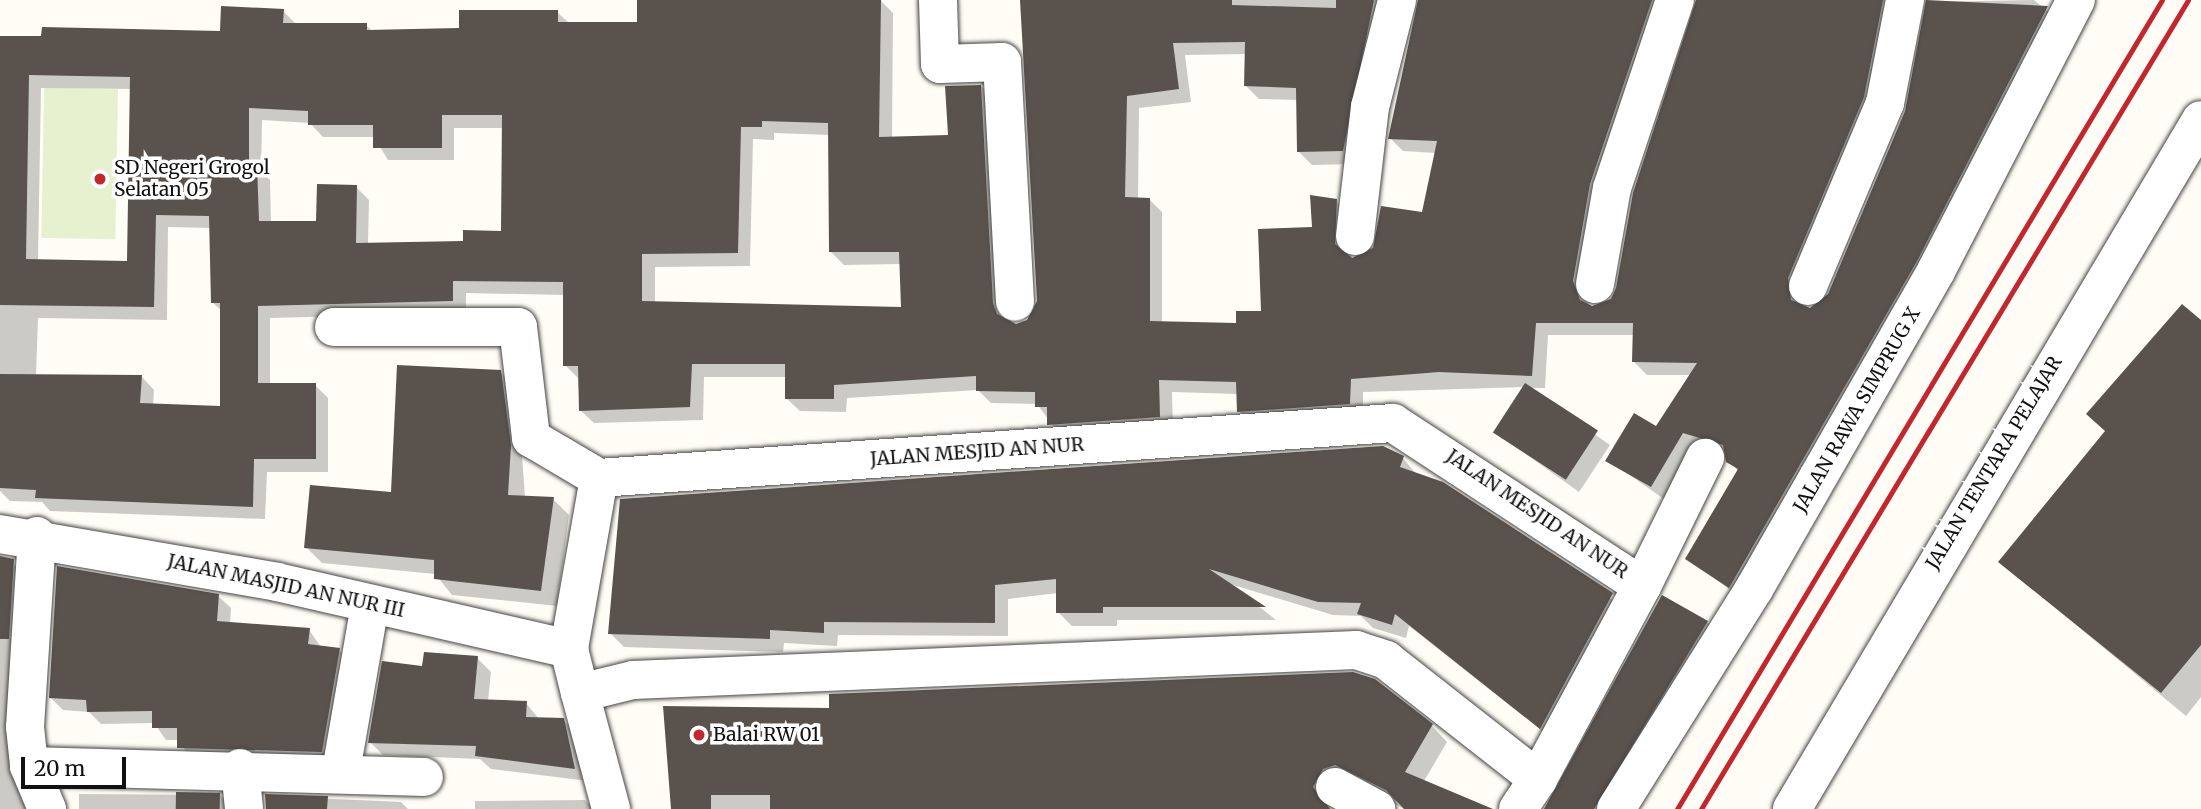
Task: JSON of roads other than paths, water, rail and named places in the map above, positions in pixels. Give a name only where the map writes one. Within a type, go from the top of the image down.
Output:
[{"type":"street","points":[[938,0],[940,64],[1002,62],[1015,302]]},
{"type":"street","points":[[1355,236],[1370,107],[1397,0]]},
{"type":"street","points":[[1595,284],[1612,188],[1675,0]]},
{"type":"street","points":[[1808,286],[1885,103],[1905,0]]},
{"type":"street","name":"JALAN RAWA SIMPRUG X","points":[[1616,809],[1754,589],[1929,283],[2076,0]]},
{"type":"street","name":"JALAN TENTARA PELAJAR","points":[[1792,809],[2201,120]]},
{"type":"street","points":[[334,327],[518,327],[531,438],[598,478],[569,649],[611,809]]},
{"type":"street","name":"JALAN MESJID AN NUR","points":[[580,693],[633,680],[1356,650],[1386,660],[1528,794],[1642,586],[1393,423],[598,478]]},
{"type":"street","points":[[1642,586],[1705,458]]},
{"type":"street","name":"JALAN MASJID AN NUR III","points":[[0,534],[37,536],[370,604],[569,649]]},
{"type":"street","points":[[37,536],[25,727],[29,766],[47,809]]},
{"type":"street","points":[[341,771],[370,604]]},
{"type":"street","points":[[29,766],[240,768],[424,777]]},
{"type":"street","points":[[240,768],[244,809]]},
{"type":"street","points":[[1335,787],[1376,809]]},
{"type":"railway","points":[[1677,809],[2162,0]]},
{"type":"railway","points":[[1701,809],[2188,0]]},
{"type":"place","name":"SD Negeri Grogol Selatan 05","points":[[100,179]]},
{"type":"place","name":"Balai RW 01","points":[[699,735]]}]
